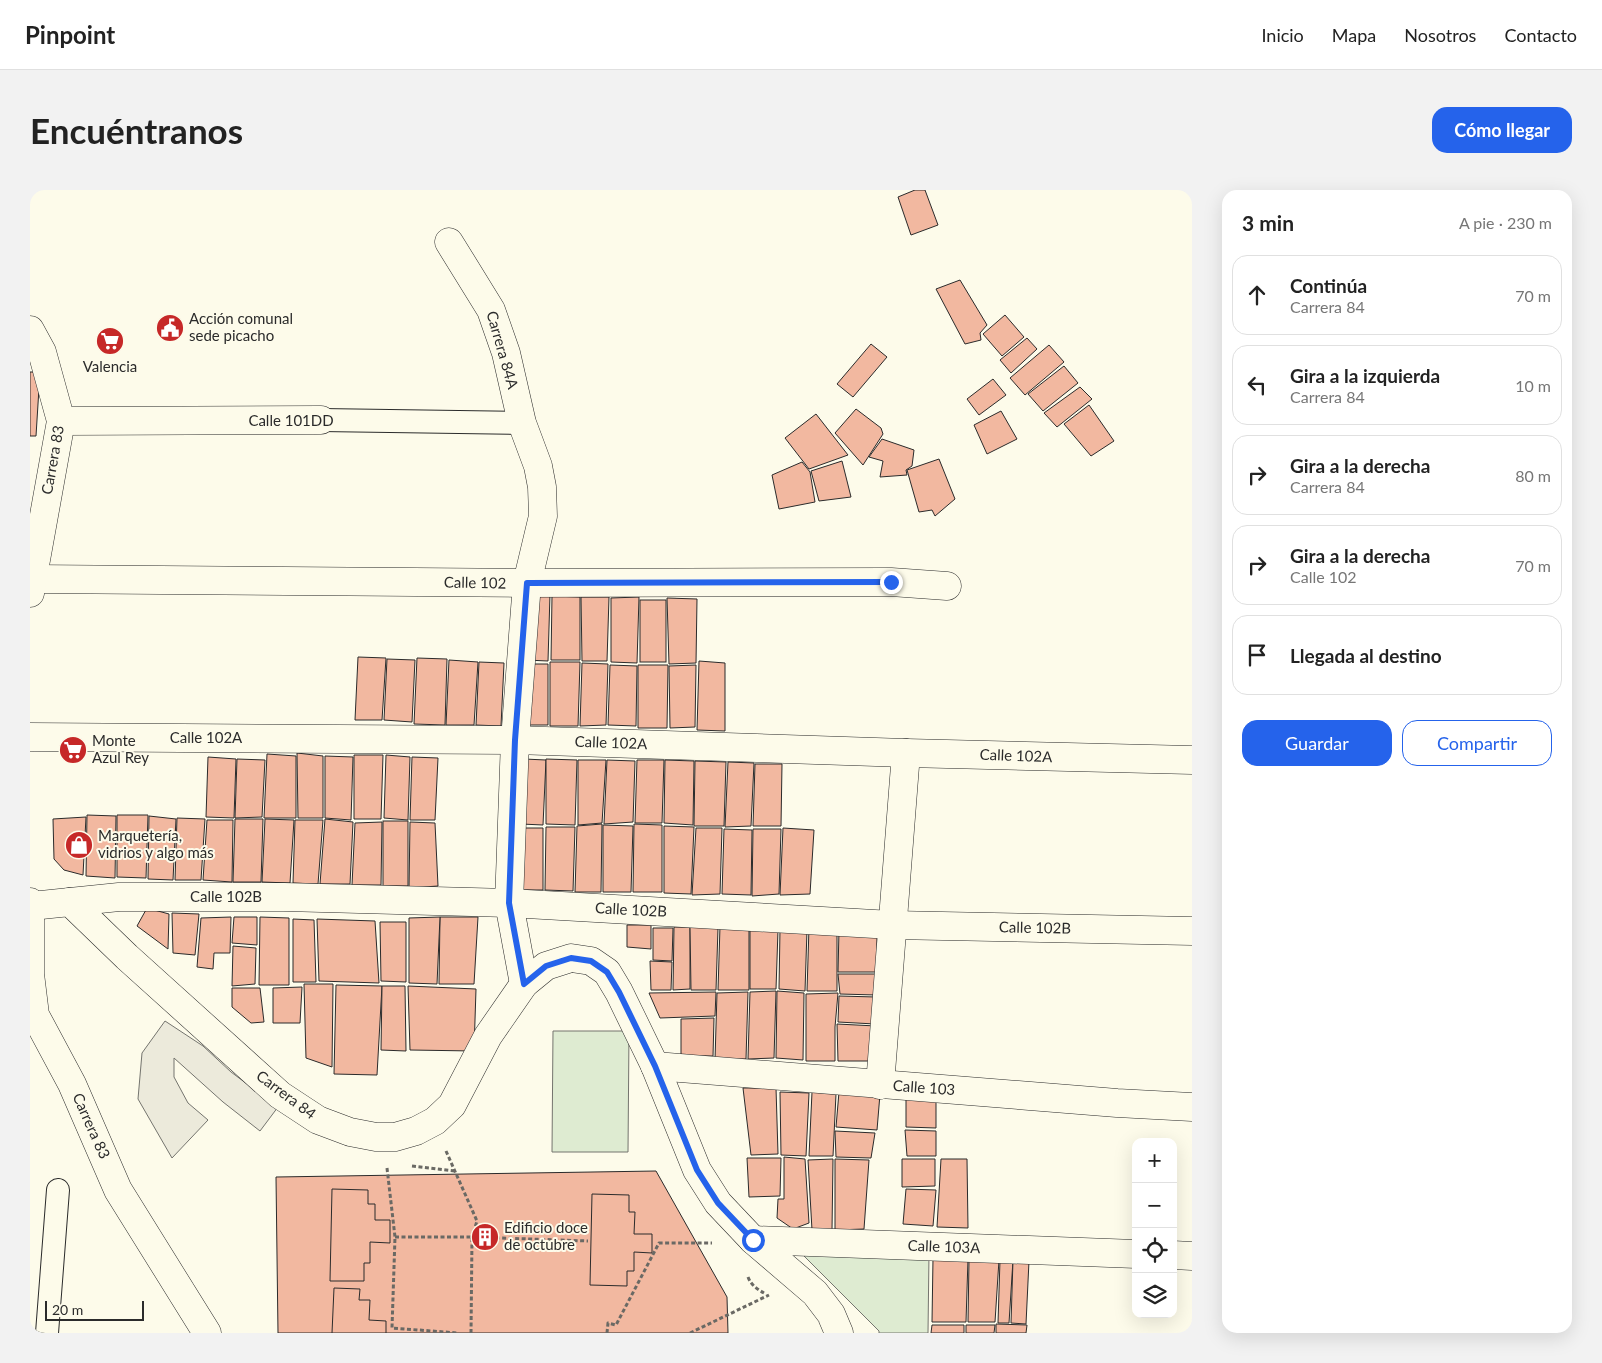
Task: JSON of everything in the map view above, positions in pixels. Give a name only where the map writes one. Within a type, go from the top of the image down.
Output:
[{"type":"street","name":"Carrera 84A","points":[[449,242],[491,310],[506,353],[522,424],[538,466],[542,487],[543,516],[527,583]]},
{"type":"street","name":"Carrera 83","points":[[30,330],[42,352],[61,420],[31,586]]},
{"type":"street","name":"Calle 101DD","points":[[61,420],[321,420],[522,424]]},
{"type":"street","name":"Calle 102","points":[[31,586],[891,582],[947,586]]},
{"type":"street","points":[[524,984],[509,903],[515,740],[527,583]]},
{"type":"street","name":"Calle 102A","points":[[30,737],[515,740],[1192,760]]},
{"type":"street","points":[[880,1085],[906,753]]},
{"type":"street","name":"Calle 102B","points":[[70,902],[119,897],[284,897],[509,903],[892,924],[1192,931]]},
{"type":"street","points":[[30,904],[70,902]]},
{"type":"street","name":"Carrera 84","points":[[70,902],[127,957],[280,1095],[318,1120],[350,1132],[376,1137],[395,1137],[416,1131],[433,1122],[452,1105],[488,1036],[524,984],[546,966],[571,958],[591,961],[607,972],[619,992],[655,1066],[697,1170],[718,1203],[753,1240],[815,1293],[831,1314],[840,1333]]},
{"type":"street","name":"Carrera 83","points":[[30,904],[30,974],[35,1015],[72,1084],[118,1190],[207,1333]]},
{"type":"street","name":"Calle 103","points":[[655,1066],[880,1085],[1192,1107]]},
{"type":"street","points":[[48,1333],[58,1190]]},
{"type":"street","name":"Calle 103A","points":[[753,1240],[1132,1254]]},
{"type":"street","points":[[1177,1255],[1192,1256]]},
{"type":"path","points":[[433,1122],[477,1221],[472,1237],[471,1333]]},
{"type":"path","points":[[387,1163],[395,1237],[392,1328],[458,1333]]},
{"type":"path","points":[[406,1165],[455,1171]]},
{"type":"path","points":[[395,1237],[472,1237],[588,1242]]},
{"type":"path","points":[[607,1333],[608,1323],[616,1325],[659,1243],[721,1243]]},
{"type":"path","points":[[690,1333],[697,1332],[769,1295]]},
{"type":"green space","points":[[553,1031],[629,1031],[628,1152],[552,1152]]},
{"type":"green space","points":[[797,1249],[929,1254],[928,1333],[879,1333]]},
{"type":"shaded area","points":[[165,1021],[203,1046],[231,1072],[278,1107],[260,1131],[223,1102],[174,1058],[174,1077],[188,1103],[208,1120],[172,1158],[138,1099],[142,1053]]},
{"type":"building","points":[[915,190],[925,190],[938,225],[911,235],[898,197]]},
{"type":"building","points":[[960,280],[987,325],[980,333],[981,340],[965,344],[936,289]]},
{"type":"building","points":[[1005,315],[1024,337],[1002,356],[983,334]]},
{"type":"building","points":[[1027,338],[1037,349],[1011,373],[1000,360]]},
{"type":"building","points":[[871,344],[887,357],[853,397],[837,384]]},
{"type":"building","points":[[1049,345],[1064,362],[1025,395],[1010,378]]},
{"type":"building","points":[[1064,366],[1078,383],[1043,411],[1028,394]]},
{"type":"building","points":[[30,372],[40,372],[36,436],[30,436]]},
{"type":"building","points":[[993,379],[1006,395],[979,415],[967,399]]},
{"type":"building","points":[[1080,387],[1092,399],[1057,427],[1044,413]]},
{"type":"building","points":[[1089,405],[1114,441],[1091,456],[1064,424]]},
{"type":"building","points":[[856,409],[881,428],[883,434],[863,465],[835,433]]},
{"type":"building","points":[[1001,411],[1017,439],[987,454],[974,425]]},
{"type":"building","points":[[816,414],[848,455],[809,469],[785,438]]},
{"type":"building","points":[[882,439],[914,450],[912,466],[906,470],[907,475],[880,477],[883,461],[869,457]]},
{"type":"building","points":[[939,459],[955,499],[935,516],[932,510],[919,512],[907,470]]},
{"type":"building","points":[[842,461],[851,497],[819,501],[811,471]]},
{"type":"building","points":[[802,462],[810,472],[815,502],[779,509],[772,475]]},
{"type":"building","points":[[528,594],[550,594],[548,661],[526,660]]},
{"type":"building","points":[[552,596],[580,597],[580,660],[551,660]]},
{"type":"building","points":[[581,597],[609,597],[607,661],[582,661]]},
{"type":"building","points":[[639,597],[637,663],[611,662],[611,598]]},
{"type":"building","points":[[667,598],[697,599],[696,663],[669,664]]},
{"type":"building","points":[[640,600],[666,600],[666,662],[640,662]]},
{"type":"building","points":[[358,657],[386,658],[382,720],[355,720]]},
{"type":"building","points":[[417,658],[447,659],[445,725],[414,724]]},
{"type":"building","points":[[387,659],[415,660],[412,722],[384,720]]},
{"type":"building","points":[[449,660],[478,662],[474,725],[446,725]]},
{"type":"building","points":[[699,661],[725,663],[725,731],[697,730]]},
{"type":"building","points":[[479,662],[504,663],[501,726],[476,725]]},
{"type":"building","points":[[550,662],[580,662],[578,726],[550,726]]},
{"type":"building","points":[[582,663],[608,664],[606,725],[580,726]]},
{"type":"building","points":[[527,664],[548,664],[548,725],[526,725]]},
{"type":"building","points":[[610,665],[637,666],[636,726],[608,725]]},
{"type":"building","points":[[638,665],[668,665],[667,728],[638,728]]},
{"type":"building","points":[[696,665],[695,727],[670,728],[669,666]]},
{"type":"building","points":[[297,753],[323,756],[323,818],[298,818]]},
{"type":"building","points":[[267,754],[296,756],[296,818],[264,818]]},
{"type":"building","points":[[354,755],[383,755],[381,819],[354,819]]},
{"type":"building","points":[[386,755],[410,757],[408,820],[384,818]]},
{"type":"building","points":[[325,756],[353,757],[351,820],[325,818]]},
{"type":"building","points":[[208,757],[236,759],[234,818],[206,817]]},
{"type":"building","points":[[412,757],[438,758],[435,820],[410,820]]},
{"type":"building","points":[[237,759],[265,760],[262,817],[235,818]]},
{"type":"building","points":[[524,759],[546,760],[543,825],[521,824]]},
{"type":"building","points":[[546,759],[577,760],[575,825],[546,824]]},
{"type":"building","points":[[578,760],[606,760],[602,823],[578,825]]},
{"type":"building","points":[[607,760],[635,761],[633,822],[604,824]]},
{"type":"building","points":[[637,760],[664,760],[662,823],[635,823]]},
{"type":"building","points":[[665,760],[694,761],[693,825],[664,823]]},
{"type":"building","points":[[695,761],[726,762],[724,826],[694,826]]},
{"type":"building","points":[[728,762],[754,763],[751,826],[725,827]]},
{"type":"building","points":[[755,764],[782,764],[781,826],[753,826]]},
{"type":"building","points":[[87,815],[116,816],[115,878],[86,876]]},
{"type":"building","points":[[117,815],[148,815],[146,878],[117,877]]},
{"type":"building","points":[[149,816],[176,819],[173,880],[148,879]]},
{"type":"building","points":[[86,817],[83,875],[64,870],[54,859],[53,819]]},
{"type":"building","points":[[177,818],[205,819],[201,880],[175,880]]},
{"type":"building","points":[[235,819],[263,819],[261,882],[233,882]]},
{"type":"building","points":[[265,819],[294,820],[290,883],[262,882]]},
{"type":"building","points":[[325,819],[353,822],[350,884],[320,884]]},
{"type":"building","points":[[207,820],[233,820],[232,882],[203,880]]},
{"type":"building","points":[[295,820],[323,820],[318,884],[293,883]]},
{"type":"building","points":[[383,821],[408,821],[408,886],[383,886]]},
{"type":"building","points":[[382,822],[381,885],[352,885],[355,823]]},
{"type":"building","points":[[410,822],[435,823],[438,886],[409,888]]},
{"type":"building","points":[[602,824],[601,892],[575,892],[577,826]]},
{"type":"building","points":[[634,824],[662,825],[662,892],[633,892]]},
{"type":"building","points":[[603,825],[633,826],[631,892],[603,892]]},
{"type":"building","points":[[664,826],[694,827],[691,894],[664,893]]},
{"type":"building","points":[[546,827],[575,827],[573,891],[545,890]]},
{"type":"building","points":[[522,828],[543,828],[543,890],[521,890]]},
{"type":"building","points":[[696,828],[722,828],[720,894],[692,895]]},
{"type":"building","points":[[783,828],[814,830],[810,894],[780,895]]},
{"type":"building","points":[[724,829],[752,830],[751,895],[722,894]]},
{"type":"building","points":[[753,829],[781,829],[779,894],[752,896]]},
{"type":"building","points":[[147,908],[169,914],[168,949],[137,926]]},
{"type":"building","points":[[172,913],[199,914],[195,955],[173,953]]},
{"type":"building","points":[[231,917],[230,953],[214,953],[213,969],[197,967],[201,918]]},
{"type":"building","points":[[234,917],[257,917],[257,945],[232,943]]},
{"type":"building","points":[[260,917],[289,918],[289,985],[259,985]]},
{"type":"building","points":[[440,917],[478,917],[474,984],[439,984]]},
{"type":"building","points":[[440,917],[437,984],[409,983],[409,918]]},
{"type":"building","points":[[293,919],[314,920],[316,982],[293,982]]},
{"type":"building","points":[[317,919],[375,921],[379,983],[319,981]]},
{"type":"building","points":[[380,922],[406,922],[406,982],[381,981]]},
{"type":"building","points":[[627,925],[651,925],[651,949],[627,947]]},
{"type":"building","points":[[720,926],[749,927],[749,990],[718,990]]},
{"type":"building","points":[[674,927],[690,927],[690,989],[673,990]]},
{"type":"building","points":[[690,927],[718,928],[716,990],[691,990]]},
{"type":"building","points":[[809,927],[837,929],[837,991],[807,991]]},
{"type":"building","points":[[653,928],[673,928],[672,961],[653,960]]},
{"type":"building","points":[[750,929],[778,930],[776,989],[750,989]]},
{"type":"building","points":[[780,929],[807,930],[805,991],[779,989]]},
{"type":"building","points":[[839,930],[877,931],[877,972],[838,972]]},
{"type":"building","points":[[233,946],[256,948],[255,984],[232,986]]},
{"type":"building","points":[[650,961],[672,962],[671,990],[651,990]]},
{"type":"building","points":[[838,974],[877,974],[876,995],[840,994]]},
{"type":"building","points":[[304,984],[333,984],[332,1067],[306,1058]]},
{"type":"building","points":[[336,985],[382,986],[377,1075],[334,1074]]},
{"type":"building","points":[[382,986],[405,986],[406,1051],[381,1050]]},
{"type":"building","points":[[408,986],[476,989],[474,1051],[410,1050]]},
{"type":"building","points":[[302,987],[300,1023],[273,1023],[273,988]]},
{"type":"building","points":[[232,988],[260,988],[264,1022],[251,1023],[232,1007]]},
{"type":"building","points":[[776,991],[774,1058],[748,1059],[750,992]]},
{"type":"building","points":[[777,991],[804,993],[803,1060],[776,1058]]},
{"type":"building","points":[[716,992],[715,1016],[660,1018],[649,993]]},
{"type":"building","points":[[748,992],[746,1059],[715,1060],[717,993]]},
{"type":"building","points":[[838,993],[835,1061],[806,1061],[806,994]]},
{"type":"building","points":[[839,996],[876,997],[875,1024],[838,1022]]},
{"type":"building","points":[[714,1018],[713,1056],[681,1056],[681,1019]]},
{"type":"building","points":[[837,1024],[876,1026],[873,1061],[838,1061]]},
{"type":"building","points":[[743,1088],[776,1088],[778,1154],[751,1155]]},
{"type":"building","points":[[780,1092],[809,1093],[806,1156],[781,1155]]},
{"type":"building","points":[[812,1092],[836,1094],[833,1156],[809,1156]]},
{"type":"building","points":[[839,1092],[880,1094],[877,1130],[836,1127]]},
{"type":"building","points":[[906,1097],[936,1098],[936,1128],[906,1127]]},
{"type":"building","points":[[905,1130],[936,1131],[936,1156],[907,1156]]},
{"type":"building","points":[[835,1131],[875,1133],[871,1158],[836,1157]]},
{"type":"building","points":[[784,1157],[805,1159],[809,1223],[793,1229],[777,1218],[778,1199],[784,1199]]},
{"type":"building","points":[[747,1158],[781,1158],[780,1196],[749,1197]]},
{"type":"building","points":[[833,1159],[832,1230],[812,1230],[808,1160]]},
{"type":"building","points":[[835,1159],[869,1160],[864,1229],[835,1230]]},
{"type":"building","points":[[902,1159],[935,1159],[935,1186],[902,1187]]},
{"type":"building","points":[[941,1159],[967,1159],[968,1228],[937,1227]]},
{"type":"building","name":"Edificio doce de octubre","points":[[656,1171],[727,1297],[728,1333],[278,1333],[276,1177]]},
{"type":"building","points":[[332,1189],[368,1190],[368,1204],[375,1204],[375,1220],[390,1220],[390,1243],[370,1242],[370,1263],[364,1263],[364,1281],[330,1281]]},
{"type":"building","points":[[906,1189],[936,1190],[933,1226],[903,1224]]},
{"type":"building","points":[[592,1194],[629,1195],[629,1212],[635,1212],[634,1234],[652,1234],[652,1253],[634,1252],[634,1271],[627,1271],[627,1286],[590,1285]]},
{"type":"building","points":[[933,1258],[968,1259],[966,1322],[932,1322]]},
{"type":"building","points":[[969,1260],[999,1260],[995,1322],[968,1322]]},
{"type":"building","points":[[1000,1260],[1013,1260],[1009,1323],[998,1323]]},
{"type":"building","points":[[1013,1260],[1029,1261],[1026,1324],[1011,1323]]},
{"type":"building","points":[[334,1288],[360,1289],[359,1300],[370,1300],[369,1320],[386,1321],[386,1333],[332,1333]]},
{"type":"building","points":[[996,1324],[1027,1325],[1026,1333],[996,1333]]},
{"type":"building","points":[[932,1325],[964,1325],[964,1333],[931,1333]]},
{"type":"building","points":[[966,1325],[995,1325],[994,1333],[966,1333]]},
{"type":"place","name":"Acción comunal sede picacho","points":[[170,328]]},
{"type":"place","name":"Valencia","points":[[110,341]]},
{"type":"place","name":"Monte Azul Rey","points":[[73,750]]},
{"type":"place","name":"Marquetería, vidrios y algo más","points":[[79,845]]},
{"type":"place","name":"Edificio doce de octubre","points":[[485,1237]]},
{"type":"route","points":[[753,1240],[718,1203],[697,1170],[655,1066],[619,992],[607,972],[591,961],[571,958],[546,966],[524,984],[509,903],[515,740],[527,583],[891,582]]}]
